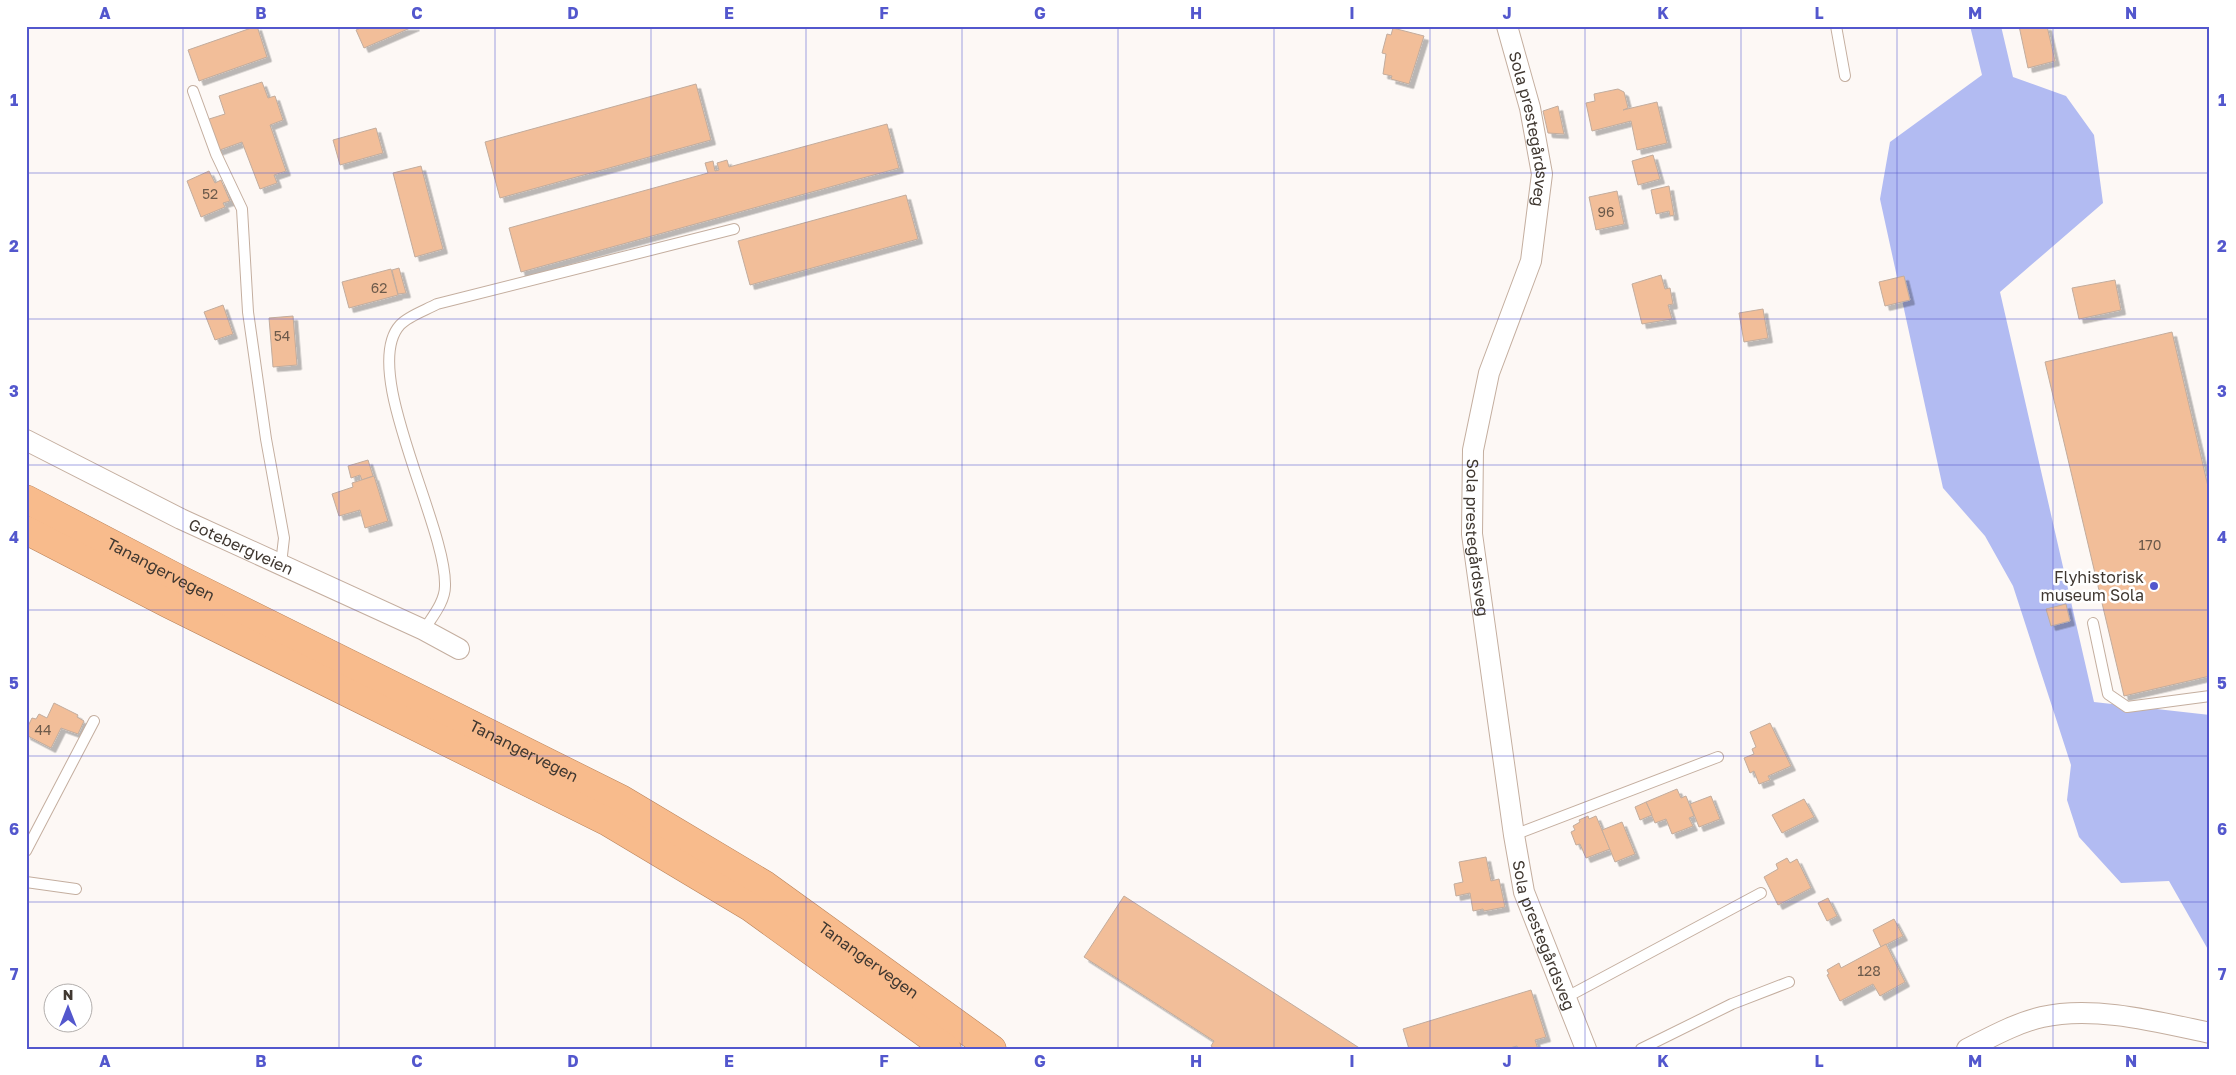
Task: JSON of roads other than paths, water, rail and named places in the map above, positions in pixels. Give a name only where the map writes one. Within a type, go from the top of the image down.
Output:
[{"type":"highway","name":"Tanangervegen","points":[[26,499],[181,580],[621,799],[765,885],[992,1049]]},
{"type":"highway","name":"Tanangervegen","points":[[26,530],[168,604],[608,822],[750,907],[947,1049]]},
{"type":"street","name":"Sola prestegårdsveg","points":[[1507,26],[1530,108],[1542,174],[1530,262],[1488,373],[1473,450],[1472,534],[1514,835],[1524,892],[1586,1049]]},
{"type":"street","name":"Gotebergveien","points":[[26,440],[181,520],[424,630],[459,649]]},
{"type":"street","points":[[1968,1049],[2005,1031],[2042,1017],[2077,1013],[2111,1015],[2210,1033]]},
{"type":"lane","points":[[1836,26],[1845,76]]},
{"type":"lane","points":[[194,91],[216,154],[242,208],[248,312],[266,439],[284,538],[281,564]]},
{"type":"lane","points":[[424,630],[442,597],[445,588],[444,573],[434,528],[411,461],[392,387],[389,359],[391,341],[401,324],[437,304],[734,229]]},
{"type":"lane","points":[[2093,623],[2108,694],[2127,707],[2210,696]]},
{"type":"lane","points":[[26,851],[94,721]]},
{"type":"lane","points":[[1514,835],[1718,757]]},
{"type":"lane","points":[[26,882],[76,889]]},
{"type":"lane","points":[[1565,998],[1762,893]]},
{"type":"lane","points":[[1641,1049],[1732,1004],[1789,982]]},
{"type":"place","name":"Flyhistorisk museum Sola","points":[[2154,586]]}]
